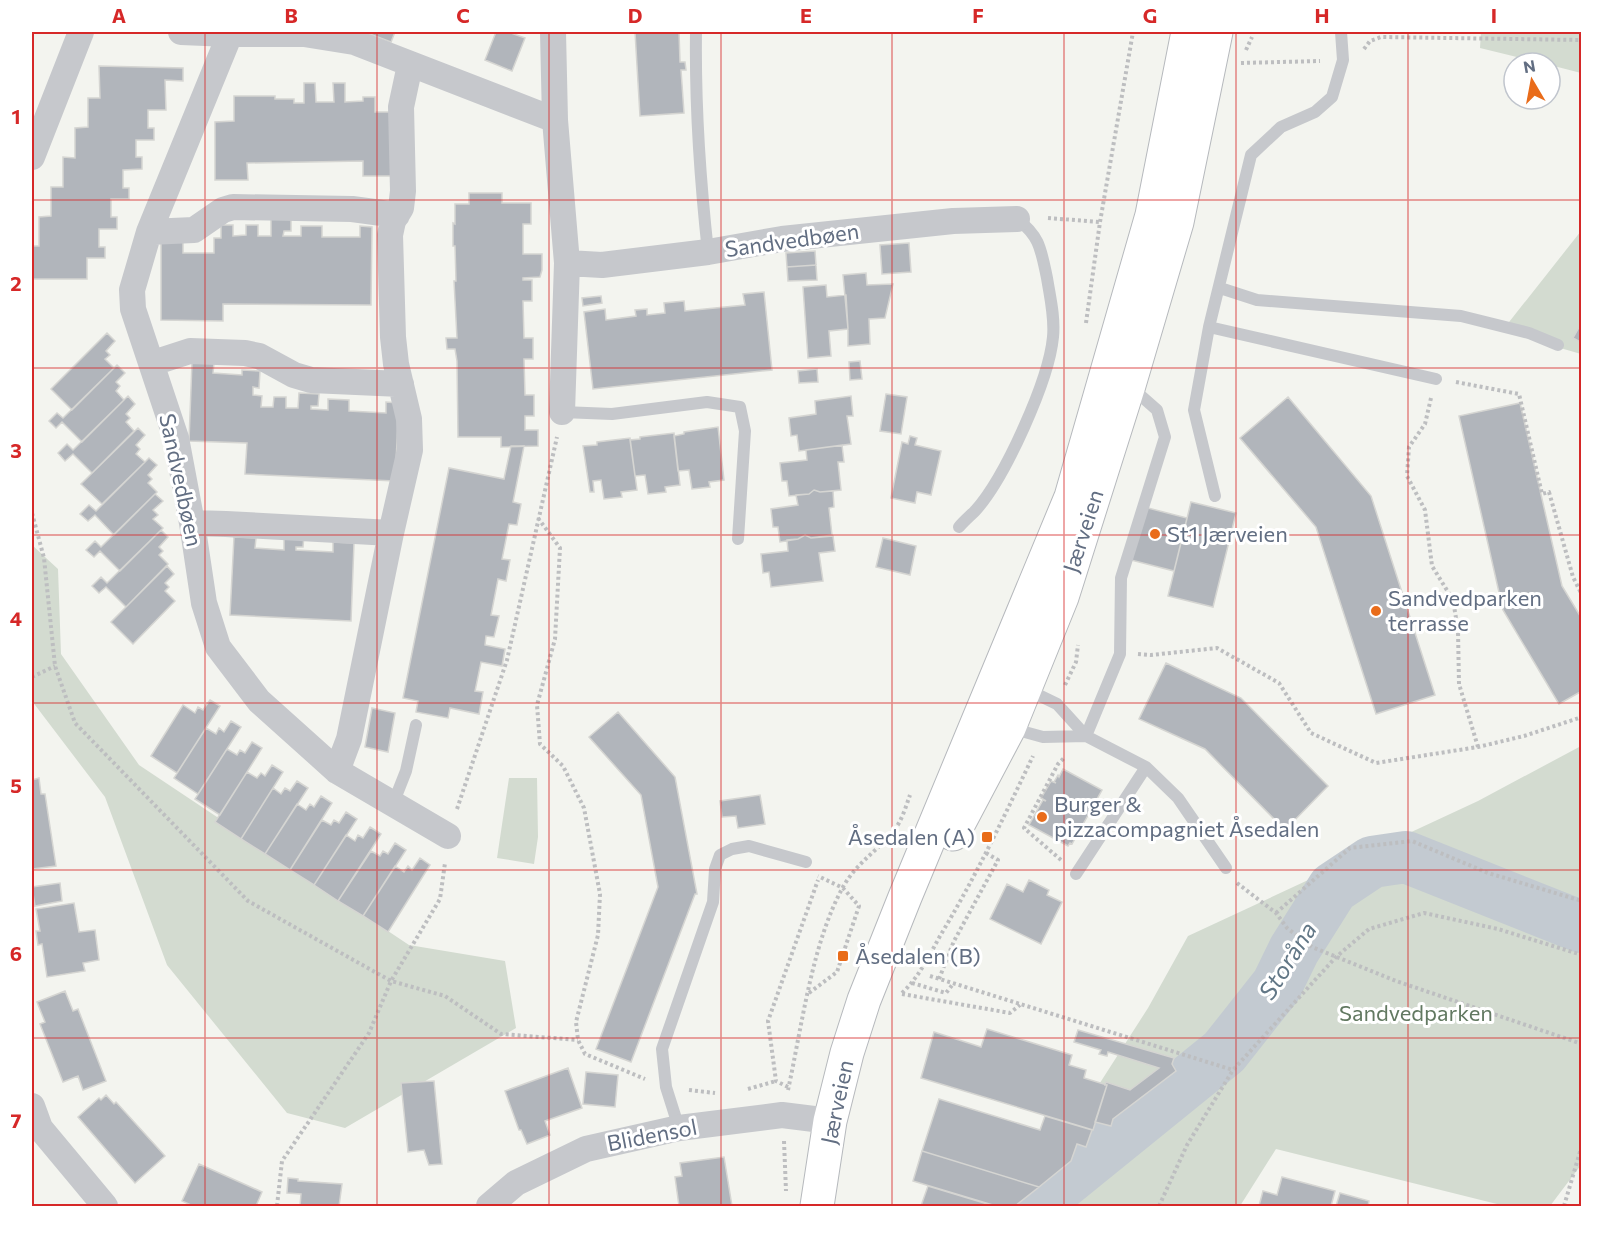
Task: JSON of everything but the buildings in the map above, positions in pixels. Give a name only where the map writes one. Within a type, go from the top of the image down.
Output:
[{"type":"main road","name":"Jærveien","points":[[817,1206],[831,1120],[847,1053],[864,1000],[1071,497],[1152,215],[1188,32]]},
{"type":"main road","name":"Jærveien","points":[[864,1000],[1009,728],[1062,597],[1129,385],[1177,222],[1216,32]]},
{"type":"street","points":[[32,157],[39,118],[81,32]]},
{"type":"street","points":[[180,32],[304,34],[354,42],[555,120]]},
{"type":"street","points":[[553,32],[555,120],[567,263],[562,412]]},
{"type":"street","name":"Sandvedbøen","points":[[230,34],[149,232],[132,290],[133,309],[153,363],[176,438],[204,603],[218,647],[259,701],[338,771],[448,836]]},
{"type":"street","points":[[338,771],[349,739],[410,450],[409,419],[396,364],[393,337],[390,235],[401,208],[403,191],[401,107],[410,65]]},
{"type":"street","points":[[149,232],[194,230],[223,210],[233,207],[352,209],[397,215]]},
{"type":"street","name":"Sandvedbøen","points":[[567,263],[602,264],[708,252],[782,239],[898,226],[1017,219]]},
{"type":"street","points":[[153,363],[190,351],[245,353],[259,356],[294,375],[311,380],[401,384]]},
{"type":"street","points":[[192,524],[391,533]]},
{"type":"street","points":[[32,1106],[40,1128],[105,1206]]},
{"type":"street","name":"Blidensol","points":[[489,1206],[516,1183],[586,1149],[679,1128],[782,1115],[831,1120]]},
{"type":"lane","points":[[696,32],[702,202],[708,252]]},
{"type":"lane","points":[[1215,496],[1194,410],[1209,327],[1251,155],[1281,127],[1315,112],[1332,97],[1343,60],[1341,32]]},
{"type":"lane","points":[[959,527],[976,510],[1009,455],[1027,419],[1050,354],[1053,336],[1052,306],[1043,260],[1034,234],[1017,219]]},
{"type":"lane","points":[[1220,288],[1257,300],[1461,316],[1529,333],[1558,345]]},
{"type":"lane","points":[[1209,327],[1436,379]]},
{"type":"lane","points":[[1086,736],[1120,654],[1121,578],[1165,437],[1156,410],[1129,385]]},
{"type":"lane","points":[[562,412],[612,414],[707,402],[740,407],[745,430],[738,539]]},
{"type":"lane","points":[[1086,736],[1043,736],[1009,728],[989,694],[1026,689],[1057,704],[1086,736],[1146,767],[1178,798],[1226,868]]},
{"type":"lane","points":[[393,804],[406,771],[416,725]]},
{"type":"lane","points":[[1076,874],[1146,767]]},
{"type":"lane","points":[[679,1128],[666,1087],[662,1049],[712,902],[715,869],[720,855],[732,849],[749,846],[806,862]]},
{"type":"path","points":[[1085,328],[1100,222],[1133,32]]},
{"type":"path","points":[[1240,63],[1356,60],[1370,41],[1381,37],[1581,40]]},
{"type":"path","points":[[1017,219],[1065,218],[1100,222]]},
{"type":"path","points":[[1478,747],[1459,684],[1458,630],[1453,600],[1432,566],[1425,510],[1407,476],[1409,447],[1425,424],[1436,379],[1519,394],[1542,494],[1549,492],[1573,577],[1581,595]]},
{"type":"path","points":[[277,1206],[282,1161],[369,1033],[391,981],[440,899],[448,836],[507,660],[562,412]]},
{"type":"path","points":[[32,513],[44,558],[55,666],[75,723],[248,901],[391,981],[445,996],[501,1034],[578,1040]]},
{"type":"path","points":[[538,518],[560,548],[555,639],[537,705],[540,744],[563,766],[584,808],[600,894],[598,935],[576,1022],[578,1040],[585,1054],[666,1087],[718,1094]]},
{"type":"path","points":[[1120,654],[1151,655],[1216,648],[1279,683],[1311,733],[1376,763],[1478,747],[1524,736],[1581,717]]},
{"type":"path","points":[[32,677],[55,666]]},
{"type":"path","points":[[1076,874],[1024,828],[1058,764],[1086,736]]},
{"type":"path","points":[[1020,1005],[1010,1013],[901,994],[912,983],[954,913],[1035,753]]},
{"type":"path","points":[[786,1198],[782,1115],[808,994],[826,930],[843,888],[855,867],[896,828],[915,785]]},
{"type":"path","points":[[1276,913],[1350,848],[1412,841],[1488,873],[1581,901]]},
{"type":"path","points":[[939,980],[954,941],[998,860],[986,853]]},
{"type":"path","points":[[806,862],[819,877],[843,888],[859,906],[837,972],[808,994]]},
{"type":"path","points":[[1226,868],[1238,885],[1276,913],[1287,928],[1312,947],[1396,981],[1581,1044]]},
{"type":"path","points":[[776,1081],[768,1021],[819,877]]},
{"type":"path","points":[[1159,1206],[1187,1146],[1233,1070],[1336,957],[1369,929],[1424,913],[1498,929],[1581,955]]},
{"type":"path","points":[[930,976],[1233,1070]]},
{"type":"path","points":[[912,983],[946,993],[953,984]]},
{"type":"path","points":[[738,1092],[776,1081],[789,1087]]},
{"type":"path","points":[[1564,1206],[1581,1145]]},
{"type":"green space","points":[[1481,32],[1581,32],[1581,73],[1562,68],[1562,51],[1502,51],[1502,53],[1480,48]]},
{"type":"green space","points":[[1581,231],[1581,354],[1502,331]]},
{"type":"green space","points":[[32,545],[58,569],[61,654],[139,765],[409,945],[505,961],[516,1028],[345,1128],[287,1113],[167,965],[105,797],[32,701]]},
{"type":"green space","name":"Sandvedparken","points":[[1581,746],[1581,1165],[1550,1206],[1505,1206],[1276,1149],[1240,1206],[1021,1206],[1148,1008],[1188,936],[1478,801]]},
{"type":"green space","points":[[509,778],[537,778],[538,837],[534,864],[497,858]]},
{"type":"waterway","name":"Storåna","points":[[1034,1206],[1224,1052],[1277,985],[1294,950],[1333,888],[1372,862],[1406,857],[1582,927]]},
{"type":"place","name":"St1 Jærveien","points":[[1155,534]]},
{"type":"place","name":"Sandvedparken terrasse","points":[[1376,611]]},
{"type":"place","name":"Burger & pizzacompagniet Åsedalen","points":[[1042,817]]},
{"type":"place","name":"Åsedalen (A)","points":[[987,837]]},
{"type":"place","name":"Åsedalen (B)","points":[[843,956]]}]
